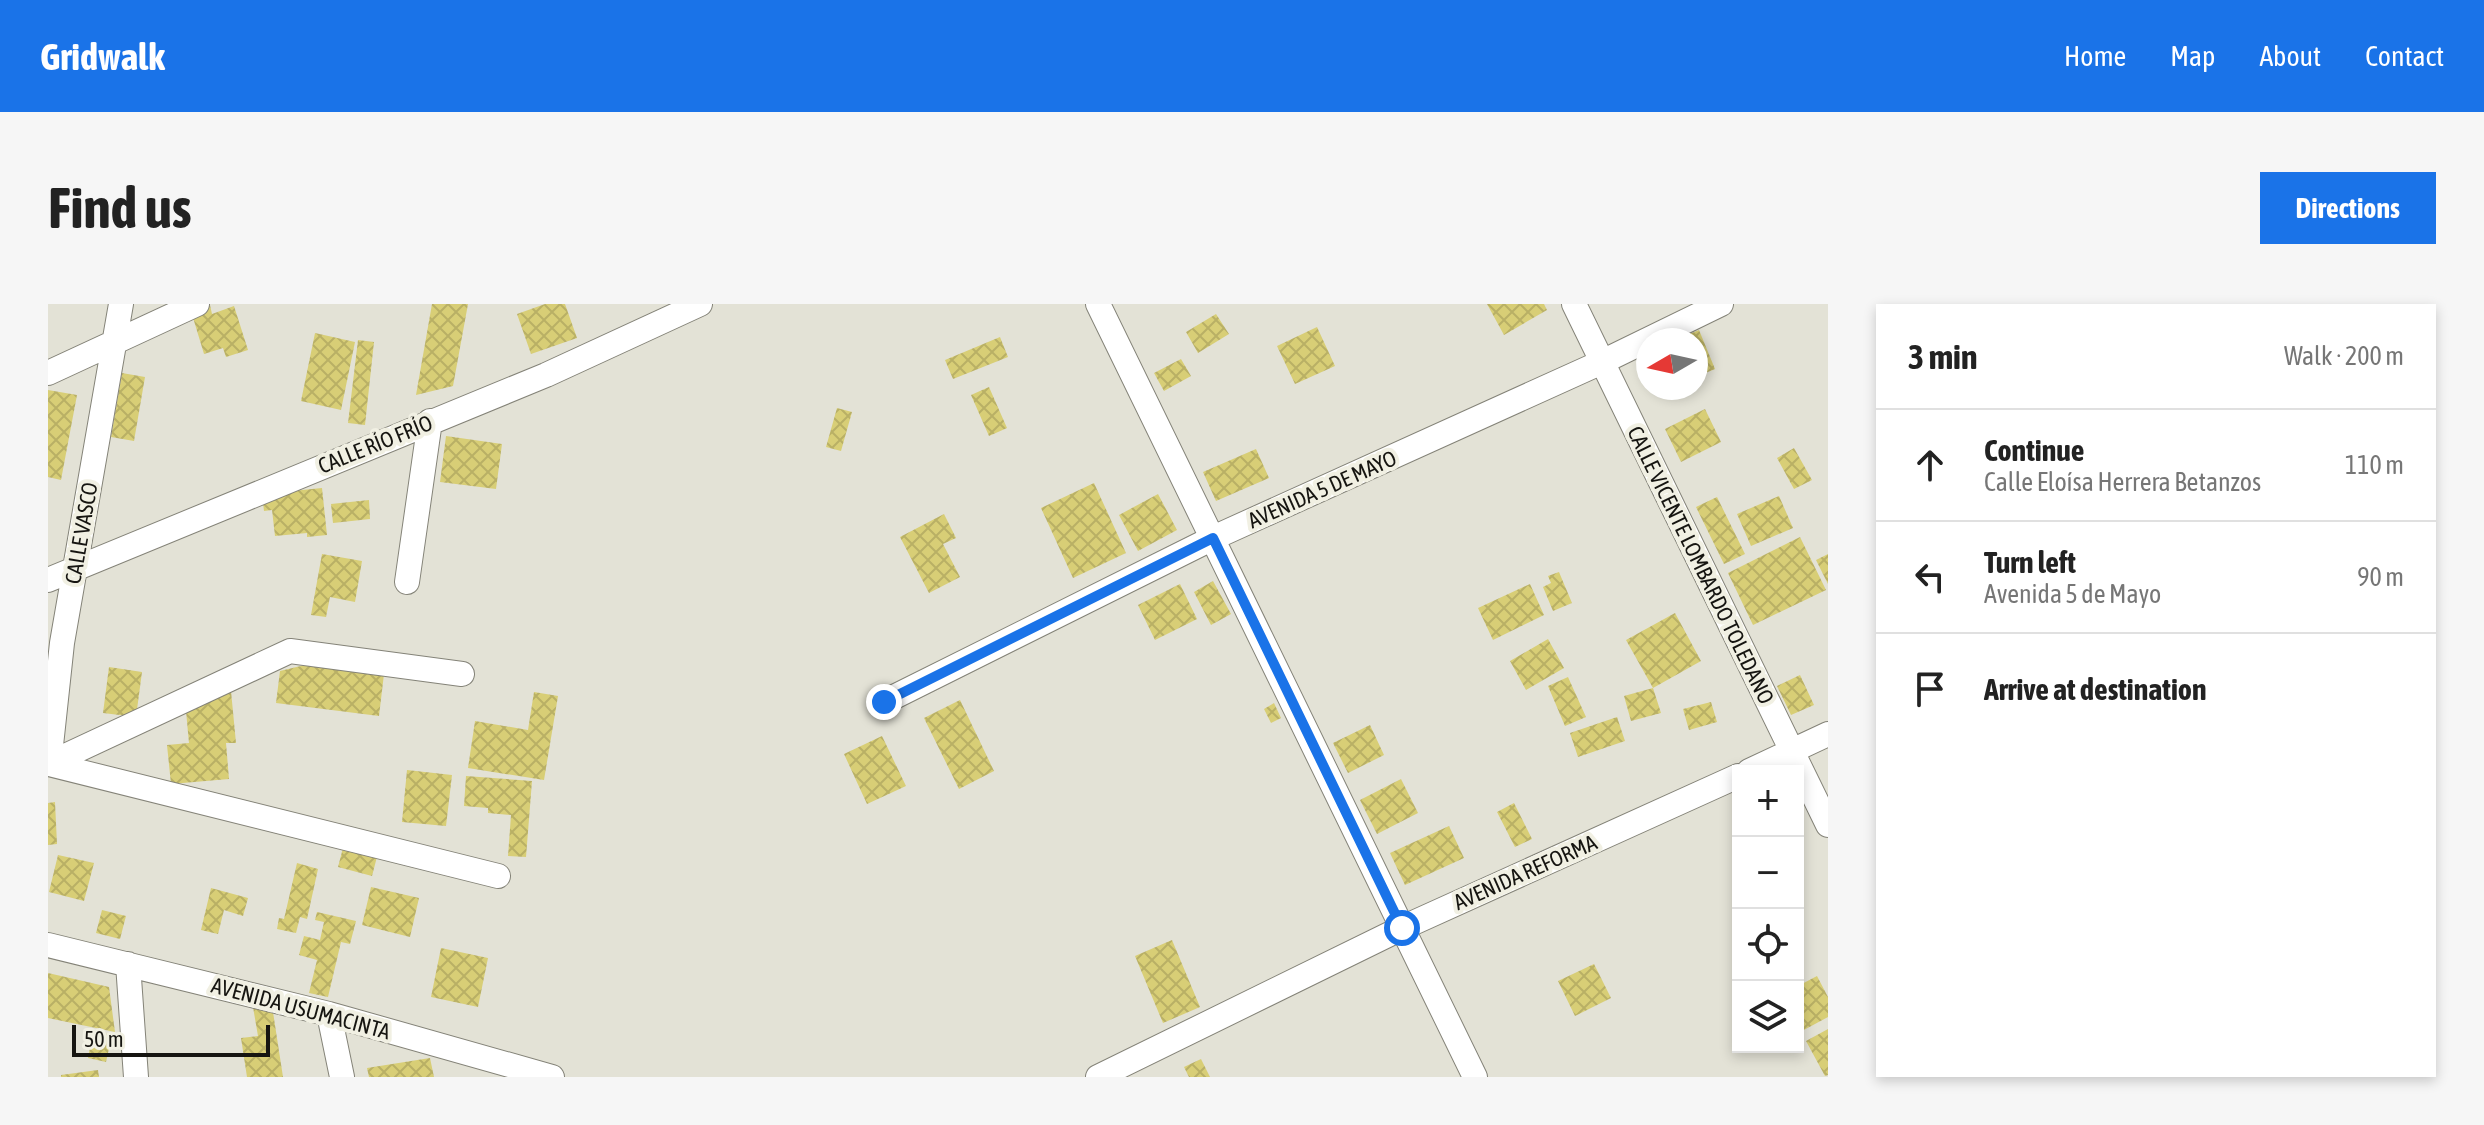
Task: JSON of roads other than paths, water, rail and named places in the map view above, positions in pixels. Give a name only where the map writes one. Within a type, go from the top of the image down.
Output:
[{"type":"street","name":"CALLE VASCO","points":[[49,764],[62,643],[121,304]]},
{"type":"street","points":[[48,373],[197,304]]},
{"type":"street","name":"CALLE RÍO FRÍO","points":[[48,580],[546,375],[700,304]]},
{"type":"street","points":[[1098,304],[1475,1077]]},
{"type":"street","name":"CALLE VICENTE LOMBARDO TOLEDANO","points":[[1574,304],[1828,825]]},
{"type":"street","name":"AVENIDA 5 DE MAYO","points":[[884,702],[1213,538],[1602,362],[1721,304]]},
{"type":"street","points":[[407,582],[430,421]]},
{"type":"street","points":[[49,764],[290,651],[462,674]]},
{"type":"street","points":[[1763,765],[1828,734]]},
{"type":"street","points":[[49,764],[498,876]]},
{"type":"street","name":"AVENIDA REFORMA","points":[[1098,1077],[1402,928],[1732,779]]},
{"type":"street","name":"AVENIDA USUMACINTA","points":[[48,945],[329,1014],[552,1077]]},
{"type":"street","points":[[128,964],[136,1077]]},
{"type":"street","points":[[329,1014],[342,1077]]}]
